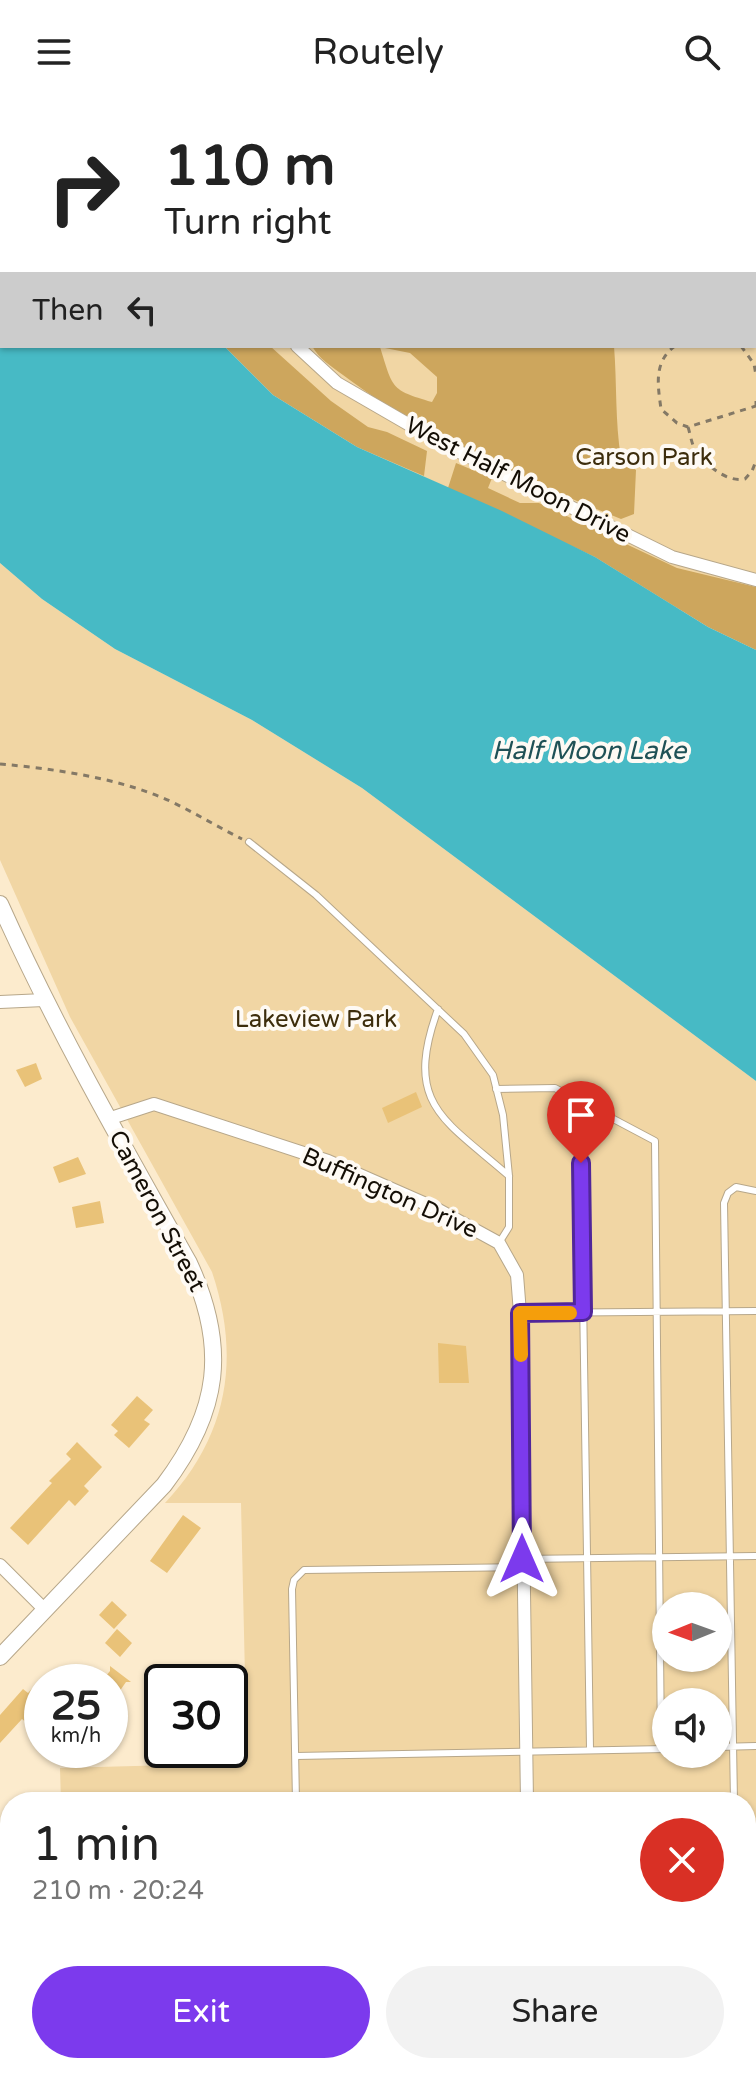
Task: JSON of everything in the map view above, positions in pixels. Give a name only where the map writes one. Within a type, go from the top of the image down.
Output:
[{"type":"main road","name":"Cameron Street","points":[[0,904],[44,1000],[189,1263],[202,1291],[211,1330],[211,1384],[205,1413],[179,1465],[164,1485],[0,1657]]},
{"type":"street","name":"West Half Moon Drive","points":[[299,348],[337,383],[439,442],[672,557],[756,580]]},
{"type":"street","points":[[0,1002],[44,1000]]},
{"type":"street","name":"Buffington Drive","points":[[108,1119],[154,1104],[328,1161],[435,1208],[499,1243],[517,1275],[520,1313],[527,1792]]},
{"type":"street","points":[[0,1565],[45,1610]]},
{"type":"lane","points":[[249,842],[316,895],[438,1009],[464,1034],[493,1075],[503,1115],[509,1176],[509,1227],[499,1243]]},
{"type":"lane","points":[[438,1009],[428,1036],[424,1074],[435,1109],[455,1131],[509,1176]]},
{"type":"lane","points":[[496,1089],[555,1088],[655,1141],[662,1688]]},
{"type":"lane","points":[[580,1101],[590,1749]]},
{"type":"lane","points":[[731,1688],[724,1203],[728,1193],[736,1187],[756,1191]]},
{"type":"lane","points":[[520,1313],[756,1311]]},
{"type":"lane","points":[[296,1792],[292,1589],[298,1575],[304,1570],[588,1558],[756,1556]]},
{"type":"lane","points":[[734,1792],[732,1747],[756,1746]]},
{"type":"lane","points":[[296,1756],[652,1749]]},
{"type":"path","points":[[673,348],[664,355],[658,372],[661,409],[677,423],[688,427],[756,406]]},
{"type":"path","points":[[742,348],[754,364],[756,375]]},
{"type":"path","points":[[688,427],[698,452],[716,471],[729,478],[745,479],[756,461]]},
{"type":"path","points":[[0,764],[33,767],[128,787],[168,800],[249,842]]},
{"type":"green space","name":"Carson Park","points":[[227,348],[756,348],[756,650],[466,496],[357,447]]},
{"type":"green space","name":"Lakeview Park","points":[[0,563],[42,599],[115,649],[252,720],[362,788],[756,1081],[756,1792],[61,1792],[60,1768],[248,1768],[248,1664],[245,1664],[241,1503],[165,1503],[203,1451],[223,1395],[226,1335],[212,1272],[70,1017],[0,860]]},
{"type":"shaded area","points":[[226,348],[272,348],[331,401],[368,427],[387,432],[427,451],[424,476],[357,447],[273,395]]},
{"type":"shaded area","points":[[314,348],[380,348],[395,385],[408,394],[432,402],[437,393],[437,377],[410,353],[385,348],[614,348],[621,458],[636,470],[634,514],[621,519],[477,456],[407,418],[322,359]]},
{"type":"shaded area","points":[[456,463],[492,478],[488,488],[520,503],[539,503],[677,568],[756,587],[756,650],[708,627],[595,557],[448,488]]},
{"type":"water","name":"Half Moon Lake","points":[[0,348],[226,348],[273,395],[357,447],[502,511],[595,557],[708,627],[756,650],[756,1081],[362,788],[252,720],[115,649],[42,599],[0,563]]},
{"type":"building","points":[[36,1063],[42,1079],[25,1087],[16,1070]]},
{"type":"building","points":[[416,1092],[422,1107],[388,1123],[382,1108]]},
{"type":"building","points":[[78,1157],[86,1174],[59,1183],[53,1167]]},
{"type":"building","points":[[100,1201],[104,1223],[76,1228],[72,1207]]},
{"type":"building","points":[[438,1343],[466,1346],[469,1383],[439,1383]]},
{"type":"building","points":[[137,1396],[153,1410],[144,1420],[150,1424],[129,1448],[114,1435],[118,1431],[111,1425]]},
{"type":"building","points":[[77,1442],[102,1467],[84,1486],[89,1491],[75,1506],[69,1500],[28,1545],[10,1528],[71,1459],[66,1454]]},
{"type":"building","points":[[183,1515],[201,1528],[167,1573],[150,1561]]},
{"type":"building","points":[[112,1601],[127,1615],[114,1629],[99,1615]]},
{"type":"building","points":[[117,1629],[132,1643],[120,1657],[105,1643]]},
{"type":"building","points":[[23,1689],[24,1721],[22,1719],[0,1743],[0,1715]]},
{"type":"slow traffic","points":[[521,1355],[520,1313],[570,1313]]},
{"type":"route","points":[[522,1559],[520,1313],[583,1312],[581,1163]]}]
